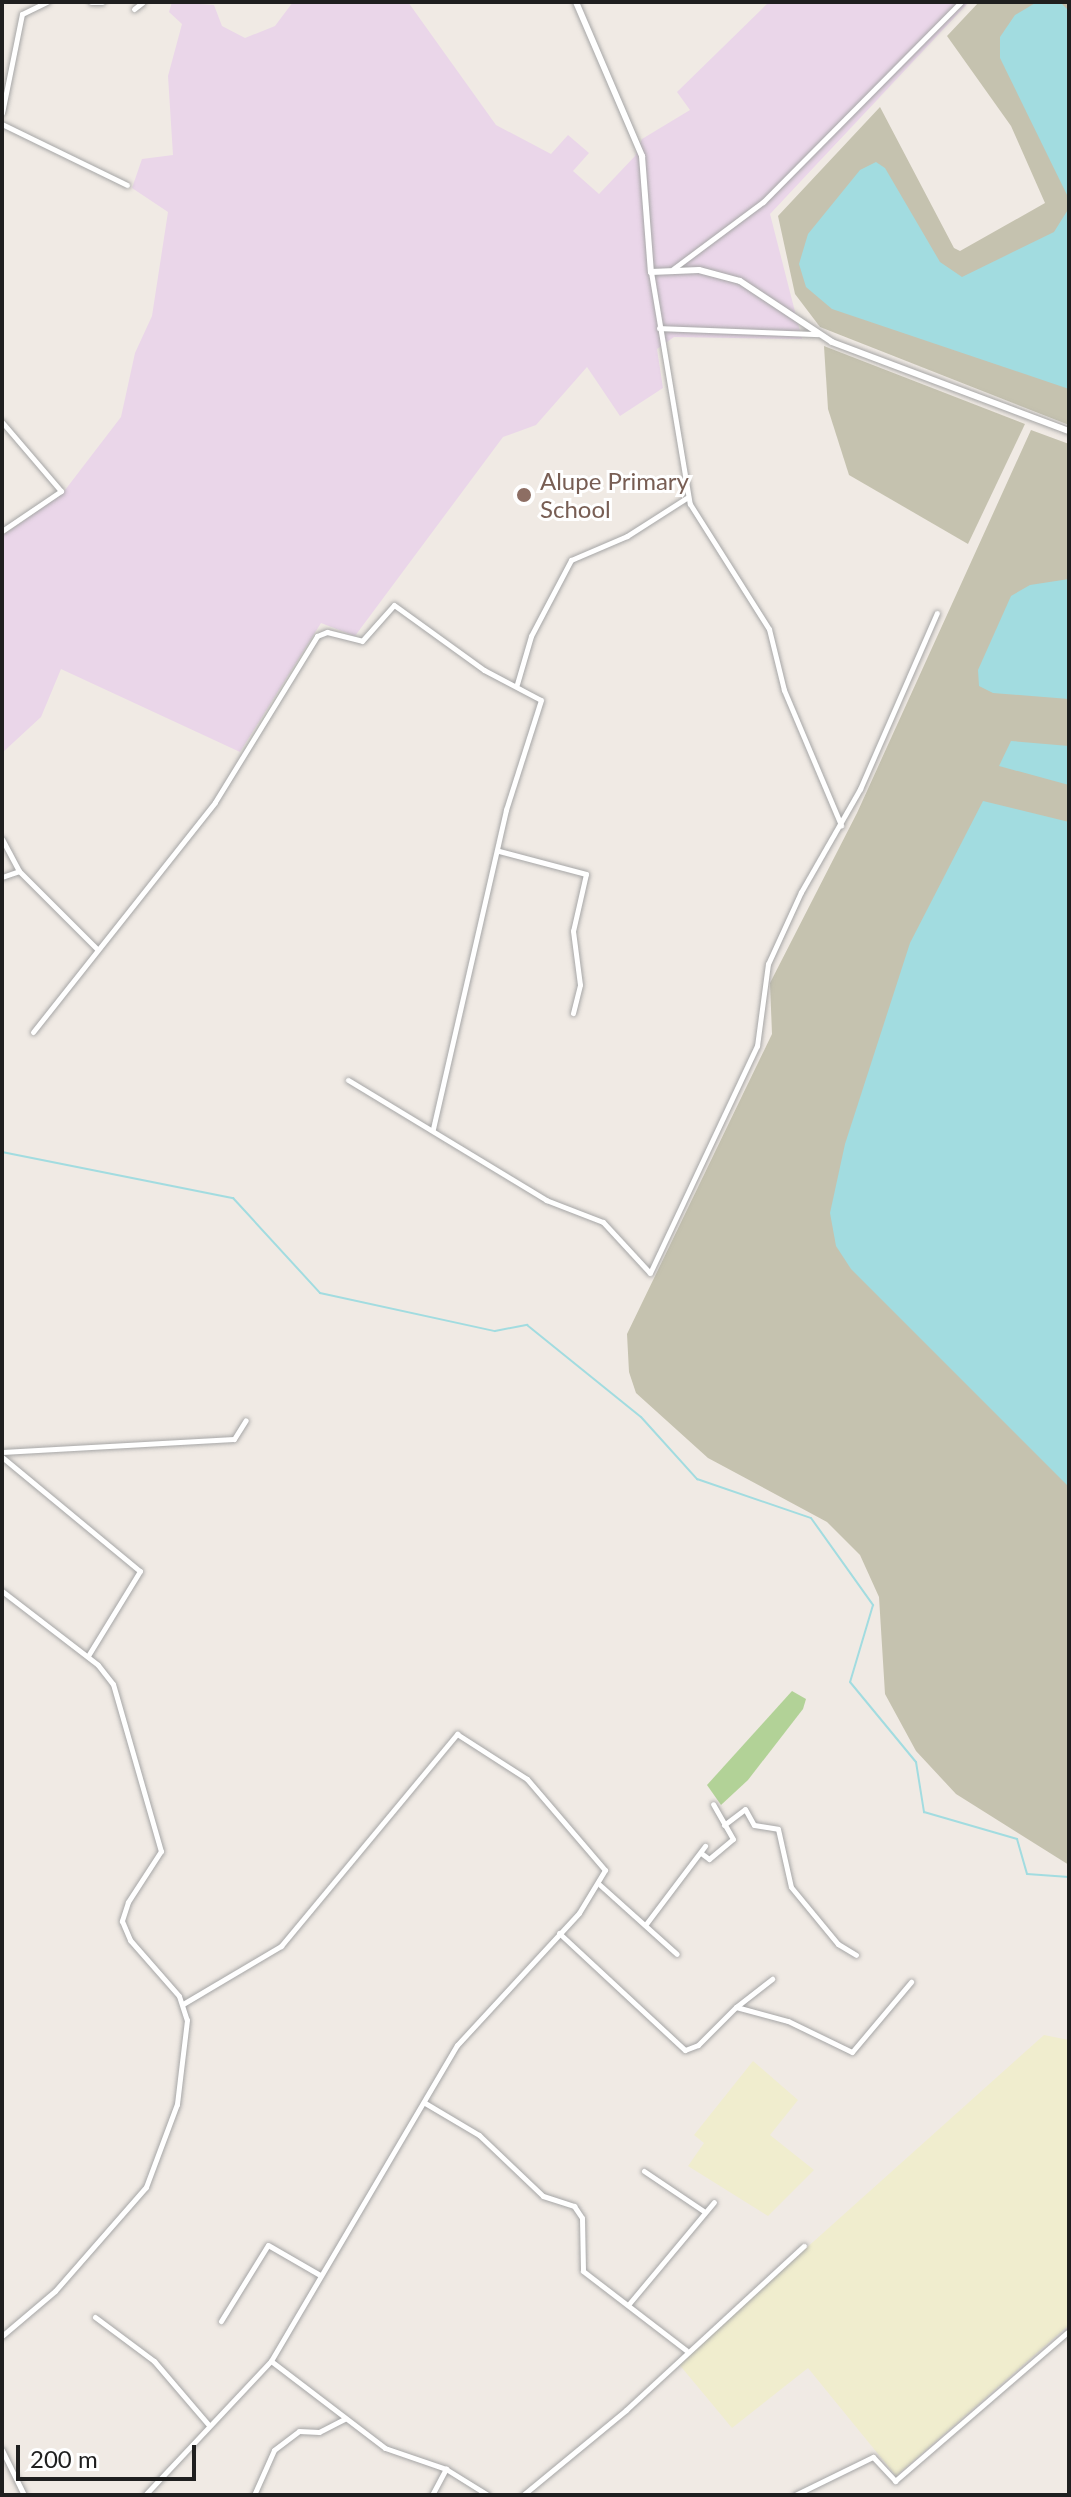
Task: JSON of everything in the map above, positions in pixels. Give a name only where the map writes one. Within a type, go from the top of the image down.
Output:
[{"type":"street","points":[[2,113],[22,14],[47,2]]},
{"type":"street","points":[[91,2],[102,2]]},
{"type":"street","points":[[134,9],[143,2]]},
{"type":"street","points":[[576,2],[642,156],[651,272],[688,497],[769,629],[784,690],[841,826]]},
{"type":"street","points":[[673,269],[763,202],[871,99],[961,2]]},
{"type":"street","points":[[2,124],[127,185]]},
{"type":"street","points":[[651,272],[673,269],[740,281],[787,307],[819,334],[1069,431]]},
{"type":"street","points":[[659,328],[819,334]]},
{"type":"street","points":[[2,422],[61,491],[2,531]]},
{"type":"street","points":[[517,684],[531,636],[571,560],[627,536],[688,497]]},
{"type":"street","points":[[33,1032],[207,814],[322,633],[362,641],[394,605],[484,670],[538,696],[540,706],[513,780],[499,851],[477,926],[433,1130]]},
{"type":"street","points":[[348,1080],[546,1200],[603,1222],[650,1273],[757,1046],[768,964],[801,892],[841,826],[937,613]]},
{"type":"street","points":[[2,839],[19,871],[97,949]]},
{"type":"street","points":[[499,851],[586,874],[573,931],[580,985],[573,1013]]},
{"type":"street","points":[[2,877],[19,871]]},
{"type":"street","points":[[2,1454],[234,1439],[246,1420]]},
{"type":"street","points":[[2,1454],[140,1571],[88,1656]]},
{"type":"street","points":[[2,1591],[88,1656],[113,1684],[161,1851],[125,1907],[124,1926],[183,2004],[187,2020],[177,2104],[146,2187],[55,2291],[2,2336]]},
{"type":"street","points":[[145,2495],[208,2424],[271,2361],[457,2045],[600,1885],[602,1864],[527,1779],[457,1734],[281,1946],[183,2004]]},
{"type":"street","points":[[701,1853],[709,1859],[731,1844],[713,1804]]},
{"type":"street","points":[[724,1825],[745,1809],[754,1825],[778,1829],[791,1887],[838,1944],[856,1955]]},
{"type":"street","points":[[646,1924],[705,1846]]},
{"type":"street","points":[[600,1885],[677,1954]]},
{"type":"street","points":[[559,1933],[685,2050],[698,2045],[736,2007],[772,1979]]},
{"type":"street","points":[[736,2007],[788,2021],[852,2052],[911,1982]]},
{"type":"street","points":[[425,2103],[479,2135],[543,2196],[574,2206],[582,2218],[583,2271],[686,2350]]},
{"type":"street","points":[[644,2171],[705,2212]]},
{"type":"street","points":[[628,2305],[714,2202]]},
{"type":"street","points":[[221,2321],[268,2245],[320,2275]]},
{"type":"street","points":[[523,2495],[626,2410],[686,2350],[804,2246]]},
{"type":"street","points":[[95,2317],[154,2361],[208,2424]]},
{"type":"street","points":[[795,2495],[873,2457],[895,2481],[1069,2331]]},
{"type":"street","points":[[271,2361],[385,2448],[446,2469],[488,2495]]},
{"type":"street","points":[[254,2495],[274,2450],[299,2431],[319,2432],[345,2419]]},
{"type":"street","points":[[2,2450],[24,2495]]},
{"type":"street","points":[[432,2495],[446,2469]]},
{"type":"shaded area","points":[[172,2],[214,5],[222,26],[245,38],[275,26],[293,2],[408,2],[496,125],[551,154],[568,135],[589,153],[573,171],[599,194],[635,156],[642,139],[690,110],[677,92],[769,2],[969,2],[770,214],[802,339],[674,337],[657,349],[663,388],[620,416],[587,367],[536,425],[503,437],[355,636],[321,623],[240,752],[61,669],[41,717],[2,753],[2,536],[62,494],[121,417],[135,353],[152,316],[168,212],[132,188],[142,159],[173,155],[168,76],[182,24],[169,12]]},
{"type":"shaded area","points":[[979,2],[1069,2],[1069,425],[820,327],[795,294],[778,216],[880,107],[954,248],[960,251],[1045,203],[1011,126],[947,36]]},
{"type":"shaded area","points":[[824,346],[1025,424],[968,544],[849,475],[828,409]]},
{"type":"shaded area","points":[[1031,430],[1069,444],[1069,1865],[956,1794],[916,1751],[885,1694],[879,1597],[860,1555],[827,1522],[708,1458],[636,1393],[629,1372],[627,1334],[772,1034],[770,983],[857,813]]},
{"type":"shaded area","points":[[1044,2035],[1069,2040],[1069,2325],[896,2476],[808,2368],[732,2428],[678,2363]]},
{"type":"shaded area","points":[[753,2061],[798,2100],[770,2135],[814,2170],[768,2216],[688,2166],[704,2143],[694,2135]]},
{"type":"green space","points":[[792,1691],[806,1699],[803,1709],[748,1780],[721,1805],[707,1785]]},
{"type":"water","points":[[1037,2],[1060,2],[1069,11],[1069,199],[1000,58],[1000,37],[1015,15]]},
{"type":"water","points":[[876,162],[885,168],[940,262],[962,277],[1054,232],[1069,208],[1069,389],[832,309],[806,287],[799,264],[808,234],[860,170]]},
{"type":"water","points":[[1069,579],[1069,699],[993,693],[979,686],[978,670],[1011,596],[1030,585]]},
{"type":"water","points":[[1011,741],[1069,746],[1069,785],[999,766]]},
{"type":"water","points":[[983,801],[1069,822],[1069,1487],[851,1269],[836,1246],[830,1213],[845,1144],[910,943]]},
{"type":"waterway","points":[[2,1152],[233,1198],[320,1293],[495,1331],[527,1325],[641,1417],[697,1479],[811,1518],[873,1605],[850,1682],[916,1762],[924,1812],[1017,1839],[1027,1874],[1069,1877]]},
{"type":"place","name":"Alupe Primary School","points":[[524,495]]}]
